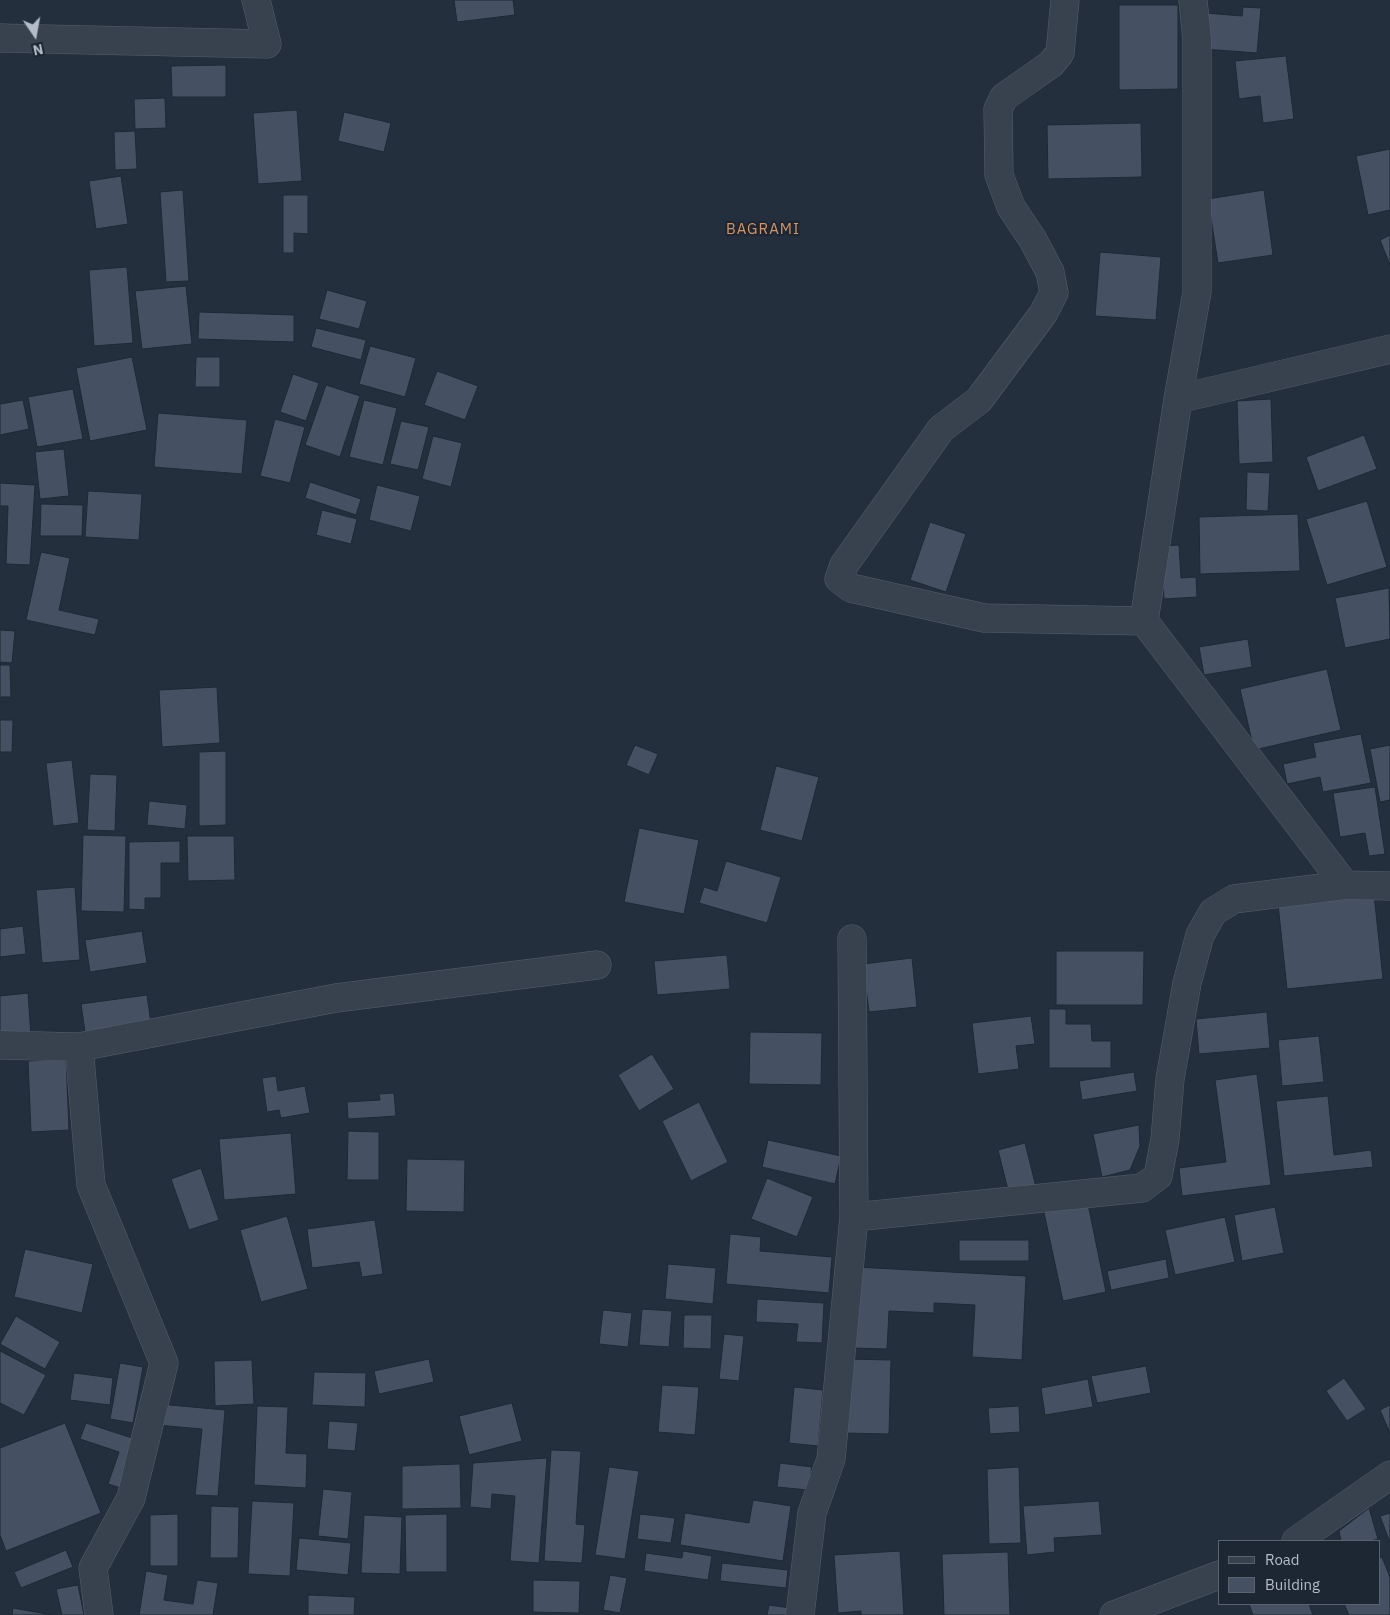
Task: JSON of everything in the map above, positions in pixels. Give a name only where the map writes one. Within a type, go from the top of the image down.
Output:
[{"type":"street","points":[[0,38],[267,44],[256,0]]},
{"type":"street","points":[[1065,0],[1060,54],[1052,64],[1004,98],[998,109],[999,175],[1011,207],[1033,240],[1050,272],[1054,293],[1043,314],[979,400],[941,429],[844,565],[839,579],[851,588],[984,618],[1144,620]]},
{"type":"street","points":[[1192,0],[1197,40],[1197,292],[1178,399],[1144,620],[1345,885]]},
{"type":"street","points":[[1178,399],[1390,349]]},
{"type":"street","points":[[854,1217],[1142,1188],[1158,1176],[1165,1139],[1170,1079],[1187,983],[1200,935],[1213,912],[1234,899],[1345,885],[1390,886]]},
{"type":"street","points":[[800,1615],[812,1512],[831,1459],[854,1217],[852,939]]},
{"type":"street","points":[[0,1045],[79,1047],[336,998],[597,965]]},
{"type":"street","points":[[79,1047],[91,1185],[164,1364],[131,1498],[93,1568],[99,1615]]},
{"type":"street","points":[[1297,1540],[1390,1475]]},
{"type":"street","points":[[1114,1615],[1218,1575]]},
{"type":"building","points":[[454,0],[513,0],[515,15],[457,22]]},
{"type":"building","points":[[1119,5],[1178,5],[1178,89],[1119,90]]},
{"type":"building","points":[[1243,7],[1261,8],[1257,53],[1203,49],[1206,13],[1242,16]]},
{"type":"building","points":[[1286,56],[1294,119],[1263,123],[1260,96],[1239,99],[1235,61]]},
{"type":"building","points":[[226,65],[226,97],[172,97],[171,66]]},
{"type":"building","points":[[165,98],[166,128],[135,129],[134,99]]},
{"type":"building","points":[[297,110],[302,181],[258,184],[253,113]]},
{"type":"building","points":[[344,112],[391,123],[384,152],[338,141]]},
{"type":"building","points":[[1141,123],[1142,177],[1048,179],[1047,125]]},
{"type":"building","points":[[135,131],[137,169],[115,170],[114,132]]},
{"type":"building","points":[[1390,149],[1390,210],[1368,215],[1356,156]]},
{"type":"building","points":[[121,176],[128,224],[96,229],[89,181]]},
{"type":"building","points":[[183,190],[189,281],[166,282],[160,192]]},
{"type":"building","points":[[1264,190],[1273,255],[1218,263],[1208,199]]},
{"type":"building","points":[[283,195],[308,195],[308,234],[294,233],[294,253],[283,253]]},
{"type":"building","points":[[1390,235],[1390,265],[1380,240]]},
{"type":"building","points":[[1100,252],[1161,257],[1156,320],[1095,316]]},
{"type":"building","points":[[127,267],[133,343],[94,346],[89,270]]},
{"type":"building","points":[[186,286],[192,344],[142,349],[135,291]]},
{"type":"building","points":[[327,290],[367,301],[359,329],[319,319]]},
{"type":"building","points":[[199,312],[294,315],[294,342],[198,339]]},
{"type":"building","points":[[316,328],[366,340],[361,360],[311,347]]},
{"type":"building","points":[[370,346],[416,358],[405,397],[359,384]]},
{"type":"building","points":[[132,357],[147,430],[90,441],[76,368]]},
{"type":"building","points":[[196,357],[220,357],[220,387],[195,387]]},
{"type":"building","points":[[437,371],[478,386],[465,420],[424,405]]},
{"type":"building","points":[[293,374],[319,383],[306,421],[280,412]]},
{"type":"building","points":[[326,385],[360,396],[340,457],[305,445]]},
{"type":"building","points":[[73,389],[83,439],[37,447],[28,397]]},
{"type":"building","points":[[1271,399],[1273,462],[1239,464],[1237,401]]},
{"type":"building","points":[[23,400],[29,429],[0,435],[0,404]]},
{"type":"building","points":[[364,400],[397,408],[383,465],[349,457]]},
{"type":"building","points":[[158,413],[247,420],[242,474],[154,467]]},
{"type":"building","points":[[275,419],[305,427],[290,483],[260,476]]},
{"type":"building","points":[[401,421],[429,427],[418,470],[390,464]]},
{"type":"building","points":[[1364,435],[1377,469],[1318,491],[1306,457]]},
{"type":"building","points":[[433,436],[462,443],[451,487],[422,479]]},
{"type":"building","points":[[64,449],[69,496],[40,499],[35,452]]},
{"type":"building","points":[[1247,472],[1270,473],[1268,511],[1246,510]]},
{"type":"building","points":[[310,482],[361,499],[356,515],[305,498]]},
{"type":"building","points":[[0,483],[35,485],[30,565],[6,564],[8,506],[0,506]]},
{"type":"building","points":[[377,485],[420,496],[411,531],[369,520]]},
{"type":"building","points":[[88,491],[142,494],[139,540],[85,537]]},
{"type":"building","points":[[1367,501],[1387,567],[1327,585],[1306,519]]},
{"type":"building","points":[[41,504],[83,505],[82,536],[40,536]]},
{"type":"building","points":[[322,510],[357,519],[351,544],[316,535]]},
{"type":"building","points":[[1298,514],[1300,571],[1200,574],[1199,517]]},
{"type":"building","points":[[930,522],[966,534],[946,592],[910,580]]},
{"type":"building","points":[[1179,545],[1181,578],[1196,577],[1197,597],[1164,599],[1161,546]]},
{"type":"building","points":[[41,552],[70,558],[59,610],[99,619],[95,635],[26,620]]},
{"type":"building","points":[[1389,588],[1390,639],[1345,648],[1335,598]]},
{"type":"building","points":[[0,630],[15,631],[12,663],[0,662]]},
{"type":"building","points":[[1248,639],[1252,667],[1204,675],[1199,647]]},
{"type":"building","points":[[0,665],[10,665],[11,697],[0,697]]},
{"type":"building","points":[[1327,669],[1341,730],[1254,750],[1240,689]]},
{"type":"building","points":[[217,687],[220,743],[162,747],[159,690]]},
{"type":"building","points":[[0,720],[13,720],[12,752],[0,752]]},
{"type":"building","points":[[1361,734],[1371,783],[1323,792],[1320,777],[1287,784],[1283,764],[1316,757],[1313,743]]},
{"type":"building","points":[[635,745],[658,754],[649,775],[626,765]]},
{"type":"building","points":[[1390,745],[1390,800],[1380,802],[1370,749]]},
{"type":"building","points":[[226,751],[226,825],[199,826],[199,752]]},
{"type":"building","points":[[72,760],[79,823],[53,826],[46,763]]},
{"type":"building","points":[[776,766],[819,777],[802,841],[760,830]]},
{"type":"building","points":[[90,774],[117,775],[115,831],[87,830]]},
{"type":"building","points":[[1375,787],[1385,854],[1369,856],[1365,833],[1340,837],[1333,793]]},
{"type":"building","points":[[149,801],[187,805],[185,829],[147,825]]},
{"type":"building","points":[[639,828],[699,840],[684,914],[624,902]]},
{"type":"building","points":[[83,835],[126,836],[124,912],[81,911]]},
{"type":"building","points":[[187,836],[234,836],[235,880],[188,881]]},
{"type":"building","points":[[180,841],[180,863],[161,863],[161,898],[145,898],[145,910],[129,909],[129,842]]},
{"type":"building","points":[[726,861],[781,877],[767,923],[699,903],[704,887],[717,891]]},
{"type":"building","points":[[75,887],[80,960],[42,963],[36,890]]},
{"type":"building","points":[[1374,894],[1383,979],[1287,989],[1278,904]]},
{"type":"building","points":[[23,926],[26,954],[0,957],[0,929]]},
{"type":"building","points":[[142,931],[147,963],[90,972],[85,940]]},
{"type":"building","points":[[1056,951],[1144,951],[1143,1005],[1056,1005]]},
{"type":"building","points":[[727,955],[730,989],[657,995],[654,961]]},
{"type":"building","points":[[912,958],[917,1007],[869,1012],[863,964]]},
{"type":"building","points":[[28,993],[31,1036],[0,1039],[0,996]]},
{"type":"building","points":[[147,995],[151,1023],[85,1032],[81,1004]]},
{"type":"building","points":[[1049,1009],[1066,1009],[1066,1024],[1091,1024],[1092,1041],[1111,1041],[1111,1068],[1049,1068]]},
{"type":"building","points":[[1267,1012],[1270,1048],[1199,1054],[1196,1019]]},
{"type":"building","points":[[1031,1016],[1035,1044],[1016,1046],[1019,1069],[978,1074],[972,1023]]},
{"type":"building","points":[[750,1032],[822,1033],[821,1085],[749,1084]]},
{"type":"building","points":[[1319,1036],[1324,1082],[1282,1086],[1278,1040]]},
{"type":"building","points":[[652,1054],[674,1089],[639,1111],[618,1075]]},
{"type":"building","points":[[66,1059],[69,1130],[31,1132],[28,1061]]},
{"type":"building","points":[[1134,1072],[1137,1091],[1082,1100],[1079,1081]]},
{"type":"building","points":[[1257,1074],[1271,1185],[1182,1196],[1179,1168],[1226,1162],[1215,1080]]},
{"type":"building","points":[[276,1076],[278,1091],[305,1086],[310,1113],[281,1118],[279,1110],[267,1112],[262,1078]]},
{"type":"building","points":[[394,1093],[396,1116],[348,1119],[347,1102],[380,1100],[379,1094]]},
{"type":"building","points":[[1328,1096],[1334,1155],[1371,1150],[1373,1167],[1284,1176],[1276,1101]]},
{"type":"building","points":[[699,1102],[728,1162],[691,1181],[662,1121]]},
{"type":"building","points":[[1139,1125],[1140,1146],[1130,1170],[1102,1177],[1093,1134]]},
{"type":"building","points":[[348,1131],[379,1132],[379,1180],[347,1180]]},
{"type":"building","points":[[291,1133],[296,1194],[224,1200],[219,1139]]},
{"type":"building","points":[[768,1140],[841,1156],[835,1184],[762,1167]]},
{"type":"building","points":[[1025,1143],[1036,1187],[1009,1194],[998,1150]]},
{"type":"building","points":[[407,1159],[465,1160],[464,1212],[406,1211]]},
{"type":"building","points":[[201,1168],[219,1220],[189,1230],[171,1179]]},
{"type":"building","points":[[767,1178],[813,1197],[797,1237],[751,1219]]},
{"type":"building","points":[[1087,1199],[1106,1292],[1063,1301],[1043,1208]]},
{"type":"building","points":[[1275,1207],[1284,1253],[1242,1261],[1234,1215]]},
{"type":"building","points":[[287,1216],[308,1289],[261,1302],[240,1230]]},
{"type":"building","points":[[1225,1217],[1235,1262],[1175,1275],[1165,1230]]},
{"type":"building","points":[[375,1220],[383,1274],[362,1277],[359,1262],[312,1268],[307,1229]]},
{"type":"building","points":[[730,1234],[761,1237],[760,1251],[832,1257],[829,1293],[726,1284]]},
{"type":"building","points":[[959,1240],[1029,1240],[1029,1261],[959,1261]]},
{"type":"building","points":[[25,1249],[93,1264],[82,1313],[14,1297]]},
{"type":"building","points":[[1166,1259],[1169,1278],[1111,1290],[1107,1271]]},
{"type":"building","points":[[668,1264],[716,1268],[713,1304],[665,1299]]},
{"type":"building","points":[[855,1267],[1026,1276],[1022,1360],[972,1357],[975,1305],[934,1303],[934,1313],[889,1311],[887,1349],[850,1348]]},
{"type":"building","points":[[757,1299],[824,1303],[822,1343],[796,1342],[798,1324],[756,1322]]},
{"type":"building","points":[[642,1309],[672,1311],[669,1347],[639,1345]]},
{"type":"building","points":[[603,1310],[632,1313],[628,1347],[599,1344]]},
{"type":"building","points":[[684,1315],[712,1315],[711,1349],[683,1348]]},
{"type":"building","points":[[16,1316],[60,1342],[45,1369],[0,1344]]},
{"type":"building","points":[[724,1334],[744,1336],[739,1381],[719,1379]]},
{"type":"building","points":[[0,1351],[46,1375],[24,1415],[0,1403]]},
{"type":"building","points":[[429,1359],[434,1382],[379,1394],[374,1371]]},
{"type":"building","points":[[846,1359],[891,1360],[889,1434],[844,1433]]},
{"type":"building","points":[[252,1360],[254,1404],[215,1406],[214,1361]]},
{"type":"building","points":[[120,1363],[143,1367],[133,1423],[110,1419]]},
{"type":"building","points":[[1146,1366],[1151,1393],[1097,1403],[1091,1376]]},
{"type":"building","points":[[314,1372],[366,1373],[365,1407],[312,1405]]},
{"type":"building","points":[[74,1373],[113,1378],[110,1405],[70,1400]]},
{"type":"building","points":[[1344,1378],[1366,1409],[1347,1421],[1326,1391]]},
{"type":"building","points":[[1088,1379],[1093,1407],[1045,1415],[1041,1388]]},
{"type":"building","points":[[662,1385],[699,1387],[695,1435],[658,1432]]},
{"type":"building","points":[[794,1387],[823,1390],[818,1446],[789,1443]]},
{"type":"building","points":[[512,1403],[522,1441],[469,1455],[459,1416]]},
{"type":"building","points":[[159,1404],[225,1410],[218,1496],[195,1495],[202,1429],[157,1425]]},
{"type":"building","points":[[1390,1405],[1390,1433],[1380,1410]]},
{"type":"building","points":[[257,1406],[288,1407],[286,1453],[307,1454],[306,1488],[254,1485]]},
{"type":"building","points":[[1019,1406],[1020,1432],[990,1434],[988,1408]]},
{"type":"building","points":[[329,1421],[358,1423],[355,1451],[327,1449]]},
{"type":"building","points":[[65,1423],[101,1513],[6,1551],[0,1535],[0,1448]]},
{"type":"building","points":[[86,1423],[141,1441],[124,1489],[108,1484],[119,1452],[80,1439]]},
{"type":"building","points":[[551,1450],[581,1451],[576,1524],[585,1525],[582,1563],[544,1561]]},
{"type":"building","points":[[547,1458],[539,1563],[510,1561],[515,1496],[492,1494],[491,1509],[470,1507],[473,1463]]},
{"type":"building","points":[[780,1463],[812,1467],[808,1490],[777,1487]]},
{"type":"building","points":[[460,1464],[461,1508],[402,1509],[402,1466]]},
{"type":"building","points":[[609,1467],[639,1471],[625,1559],[595,1555]]},
{"type":"building","points":[[1019,1467],[1021,1543],[989,1544],[987,1469]]},
{"type":"building","points":[[323,1489],[352,1492],[348,1539],[318,1536]]},
{"type":"building","points":[[753,1500],[791,1506],[783,1561],[680,1545],[685,1513],[749,1523]]},
{"type":"building","points":[[252,1501],[294,1503],[290,1576],[248,1574]]},
{"type":"building","points":[[1099,1501],[1102,1535],[1054,1538],[1055,1552],[1027,1555],[1023,1506]]},
{"type":"building","points":[[211,1506],[239,1507],[238,1558],[210,1558]]},
{"type":"building","points":[[1369,1508],[1378,1539],[1341,1540],[1339,1531]]},
{"type":"building","points":[[1390,1513],[1390,1543],[1380,1516]]},
{"type":"building","points":[[178,1514],[178,1566],[150,1566],[150,1515]]},
{"type":"building","points":[[447,1514],[447,1572],[406,1572],[405,1515]]},
{"type":"building","points":[[640,1514],[675,1518],[671,1543],[637,1539]]},
{"type":"building","points":[[364,1515],[402,1517],[400,1574],[361,1573]]},
{"type":"building","points":[[299,1538],[351,1543],[348,1575],[296,1570]]},
{"type":"building","points":[[66,1550],[73,1567],[21,1588],[14,1572]]},
{"type":"building","points":[[683,1551],[712,1556],[708,1580],[644,1571],[646,1553],[682,1558]]},
{"type":"building","points":[[900,1551],[904,1615],[861,1615],[861,1611],[838,1613],[834,1555]]},
{"type":"building","points":[[1008,1552],[1010,1615],[944,1615],[942,1554]]},
{"type":"building","points":[[1382,1557],[1390,1577],[1390,1615],[1349,1615],[1344,1605],[1380,1605],[1380,1558]]},
{"type":"building","points":[[722,1563],[788,1570],[786,1588],[720,1581]]},
{"type":"building","points":[[146,1571],[168,1575],[164,1600],[193,1604],[197,1580],[218,1583],[213,1615],[139,1615]]},
{"type":"building","points":[[610,1575],[627,1578],[620,1613],[603,1610]]},
{"type":"building","points":[[533,1580],[580,1581],[579,1613],[533,1612]]},
{"type":"building","points":[[78,1585],[84,1615],[62,1615],[56,1589]]},
{"type":"building","points":[[308,1595],[355,1597],[354,1615],[308,1615]]},
{"type":"building","points":[[769,1605],[790,1608],[789,1615],[767,1615]]},
{"type":"building","points":[[1249,1605],[1309,1605],[1313,1615],[1253,1615]]},
{"type":"building","points":[[13,1608],[52,1615],[12,1615]]},
{"type":"district","name":"BAGRAMI","points":[[763,230]]}]
